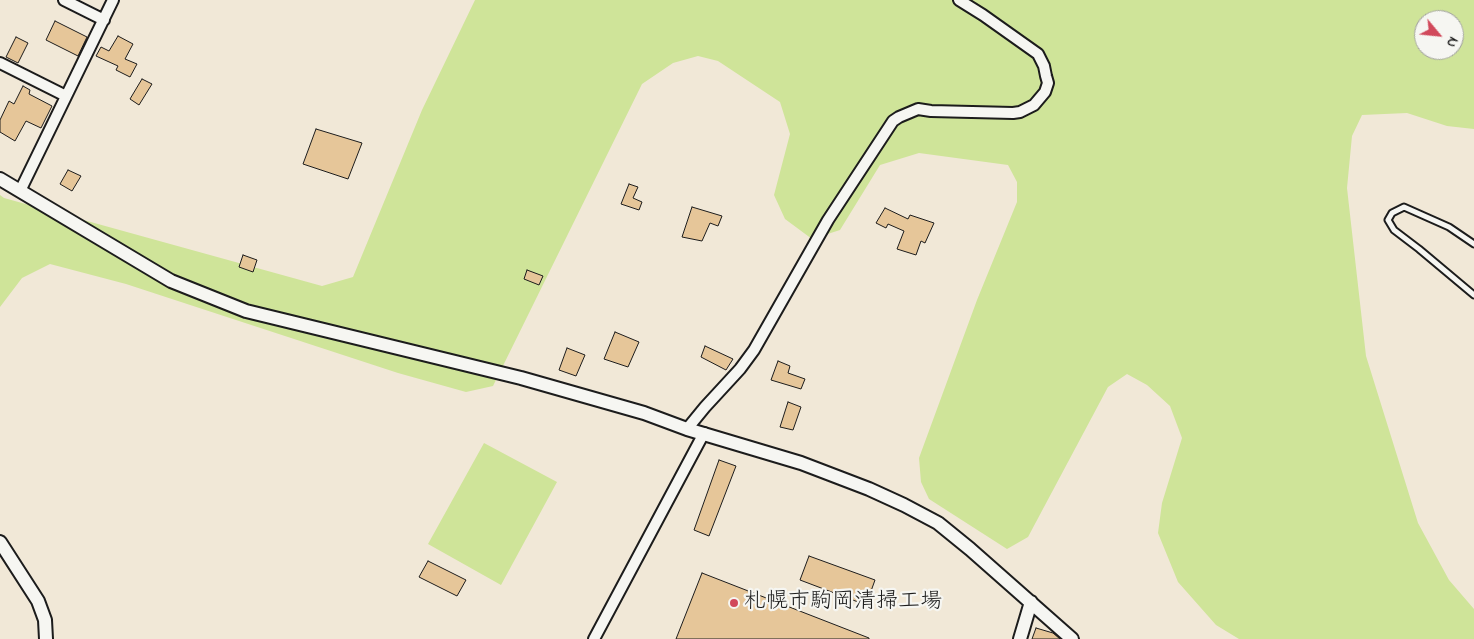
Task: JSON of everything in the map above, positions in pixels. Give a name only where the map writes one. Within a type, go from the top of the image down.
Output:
[{"type":"street","points":[[64,0],[104,20]]},
{"type":"street","points":[[20,191],[113,0]]},
{"type":"street","points":[[687,429],[740,369],[754,350],[828,220],[892,121],[918,109],[931,111],[1020,112],[1034,106],[1045,92],[1048,83],[1044,66],[1038,54],[959,0]]},
{"type":"street","points":[[0,63],[66,96]]},
{"type":"street","points":[[0,179],[171,281],[246,311],[522,378],[644,413],[687,429],[802,463],[869,489],[904,505],[944,528],[1072,639]]},
{"type":"street","points":[[594,639],[704,433]]},
{"type":"street","points":[[0,542],[38,600],[45,620],[46,639]]},
{"type":"street","points":[[1020,639],[1031,602]]},
{"type":"lane","points":[[1474,244],[1449,228],[1404,207],[1392,213],[1388,220],[1394,230],[1474,295]]},
{"type":"green space","points":[[475,0],[1474,0],[1474,129],[1447,126],[1407,113],[1362,115],[1352,136],[1347,188],[1366,356],[1418,523],[1449,580],[1474,609],[1474,639],[1239,639],[1216,625],[1178,582],[1158,533],[1162,503],[1182,438],[1170,406],[1147,385],[1127,374],[1108,387],[1028,537],[1007,549],[929,499],[921,482],[919,458],[977,300],[1017,202],[1017,182],[1008,165],[919,153],[880,165],[840,230],[812,239],[785,219],[774,195],[790,134],[780,102],[718,61],[698,56],[673,63],[642,84],[493,386],[466,392],[398,373],[126,284],[50,264],[22,278],[0,307],[0,195],[4,198],[322,286],[353,277],[422,110]]},
{"type":"green space","points":[[484,443],[557,482],[501,585],[428,544]]},
{"type":"building","points":[[55,21],[87,37],[78,56],[46,40]]},
{"type":"building","points":[[118,36],[133,44],[125,59],[137,64],[130,77],[116,70],[118,66],[96,56],[101,47],[109,51]]},
{"type":"building","points":[[16,37],[28,43],[18,63],[6,57]]},
{"type":"building","points":[[142,79],[152,84],[139,105],[130,99]]},
{"type":"building","points":[[23,86],[30,90],[29,94],[52,106],[41,128],[26,121],[15,141],[0,132],[0,120],[9,101],[14,104]]},
{"type":"building","points":[[316,129],[362,143],[348,179],[303,164]]},
{"type":"building","points":[[68,170],[81,176],[72,191],[60,184]]},
{"type":"building","points":[[629,184],[638,187],[633,198],[642,202],[639,210],[621,204]]},
{"type":"building","points":[[692,207],[722,216],[718,226],[710,223],[702,241],[682,237]]},
{"type":"building","points":[[885,208],[908,219],[910,215],[934,223],[925,243],[921,241],[916,255],[897,249],[904,231],[888,224],[886,228],[876,223]]},
{"type":"building","points":[[243,255],[257,260],[253,272],[239,267]]},
{"type":"building","points":[[527,270],[543,276],[539,285],[524,279]]},
{"type":"building","points":[[615,332],[639,342],[628,367],[604,359]]},
{"type":"building","points":[[705,346],[733,359],[726,370],[701,357]]},
{"type":"building","points":[[567,348],[585,355],[576,376],[559,370]]},
{"type":"building","points":[[778,361],[790,366],[788,373],[805,379],[801,389],[771,380]]},
{"type":"building","points":[[788,402],[801,407],[793,430],[780,427]]},
{"type":"building","points":[[719,460],[736,466],[709,536],[694,530]]},
{"type":"building","points":[[809,556],[875,580],[866,605],[800,580]]},
{"type":"building","points":[[428,561],[466,580],[457,596],[419,577]]},
{"type":"building","name":"札幌市駒岡清掃工場","points":[[702,573],[869,638],[869,639],[676,639]]},
{"type":"building","points":[[1036,628],[1053,633],[1060,639],[1032,639]]},
{"type":"place","name":"札幌市駒岡清掃工場","points":[[734,603]]}]
